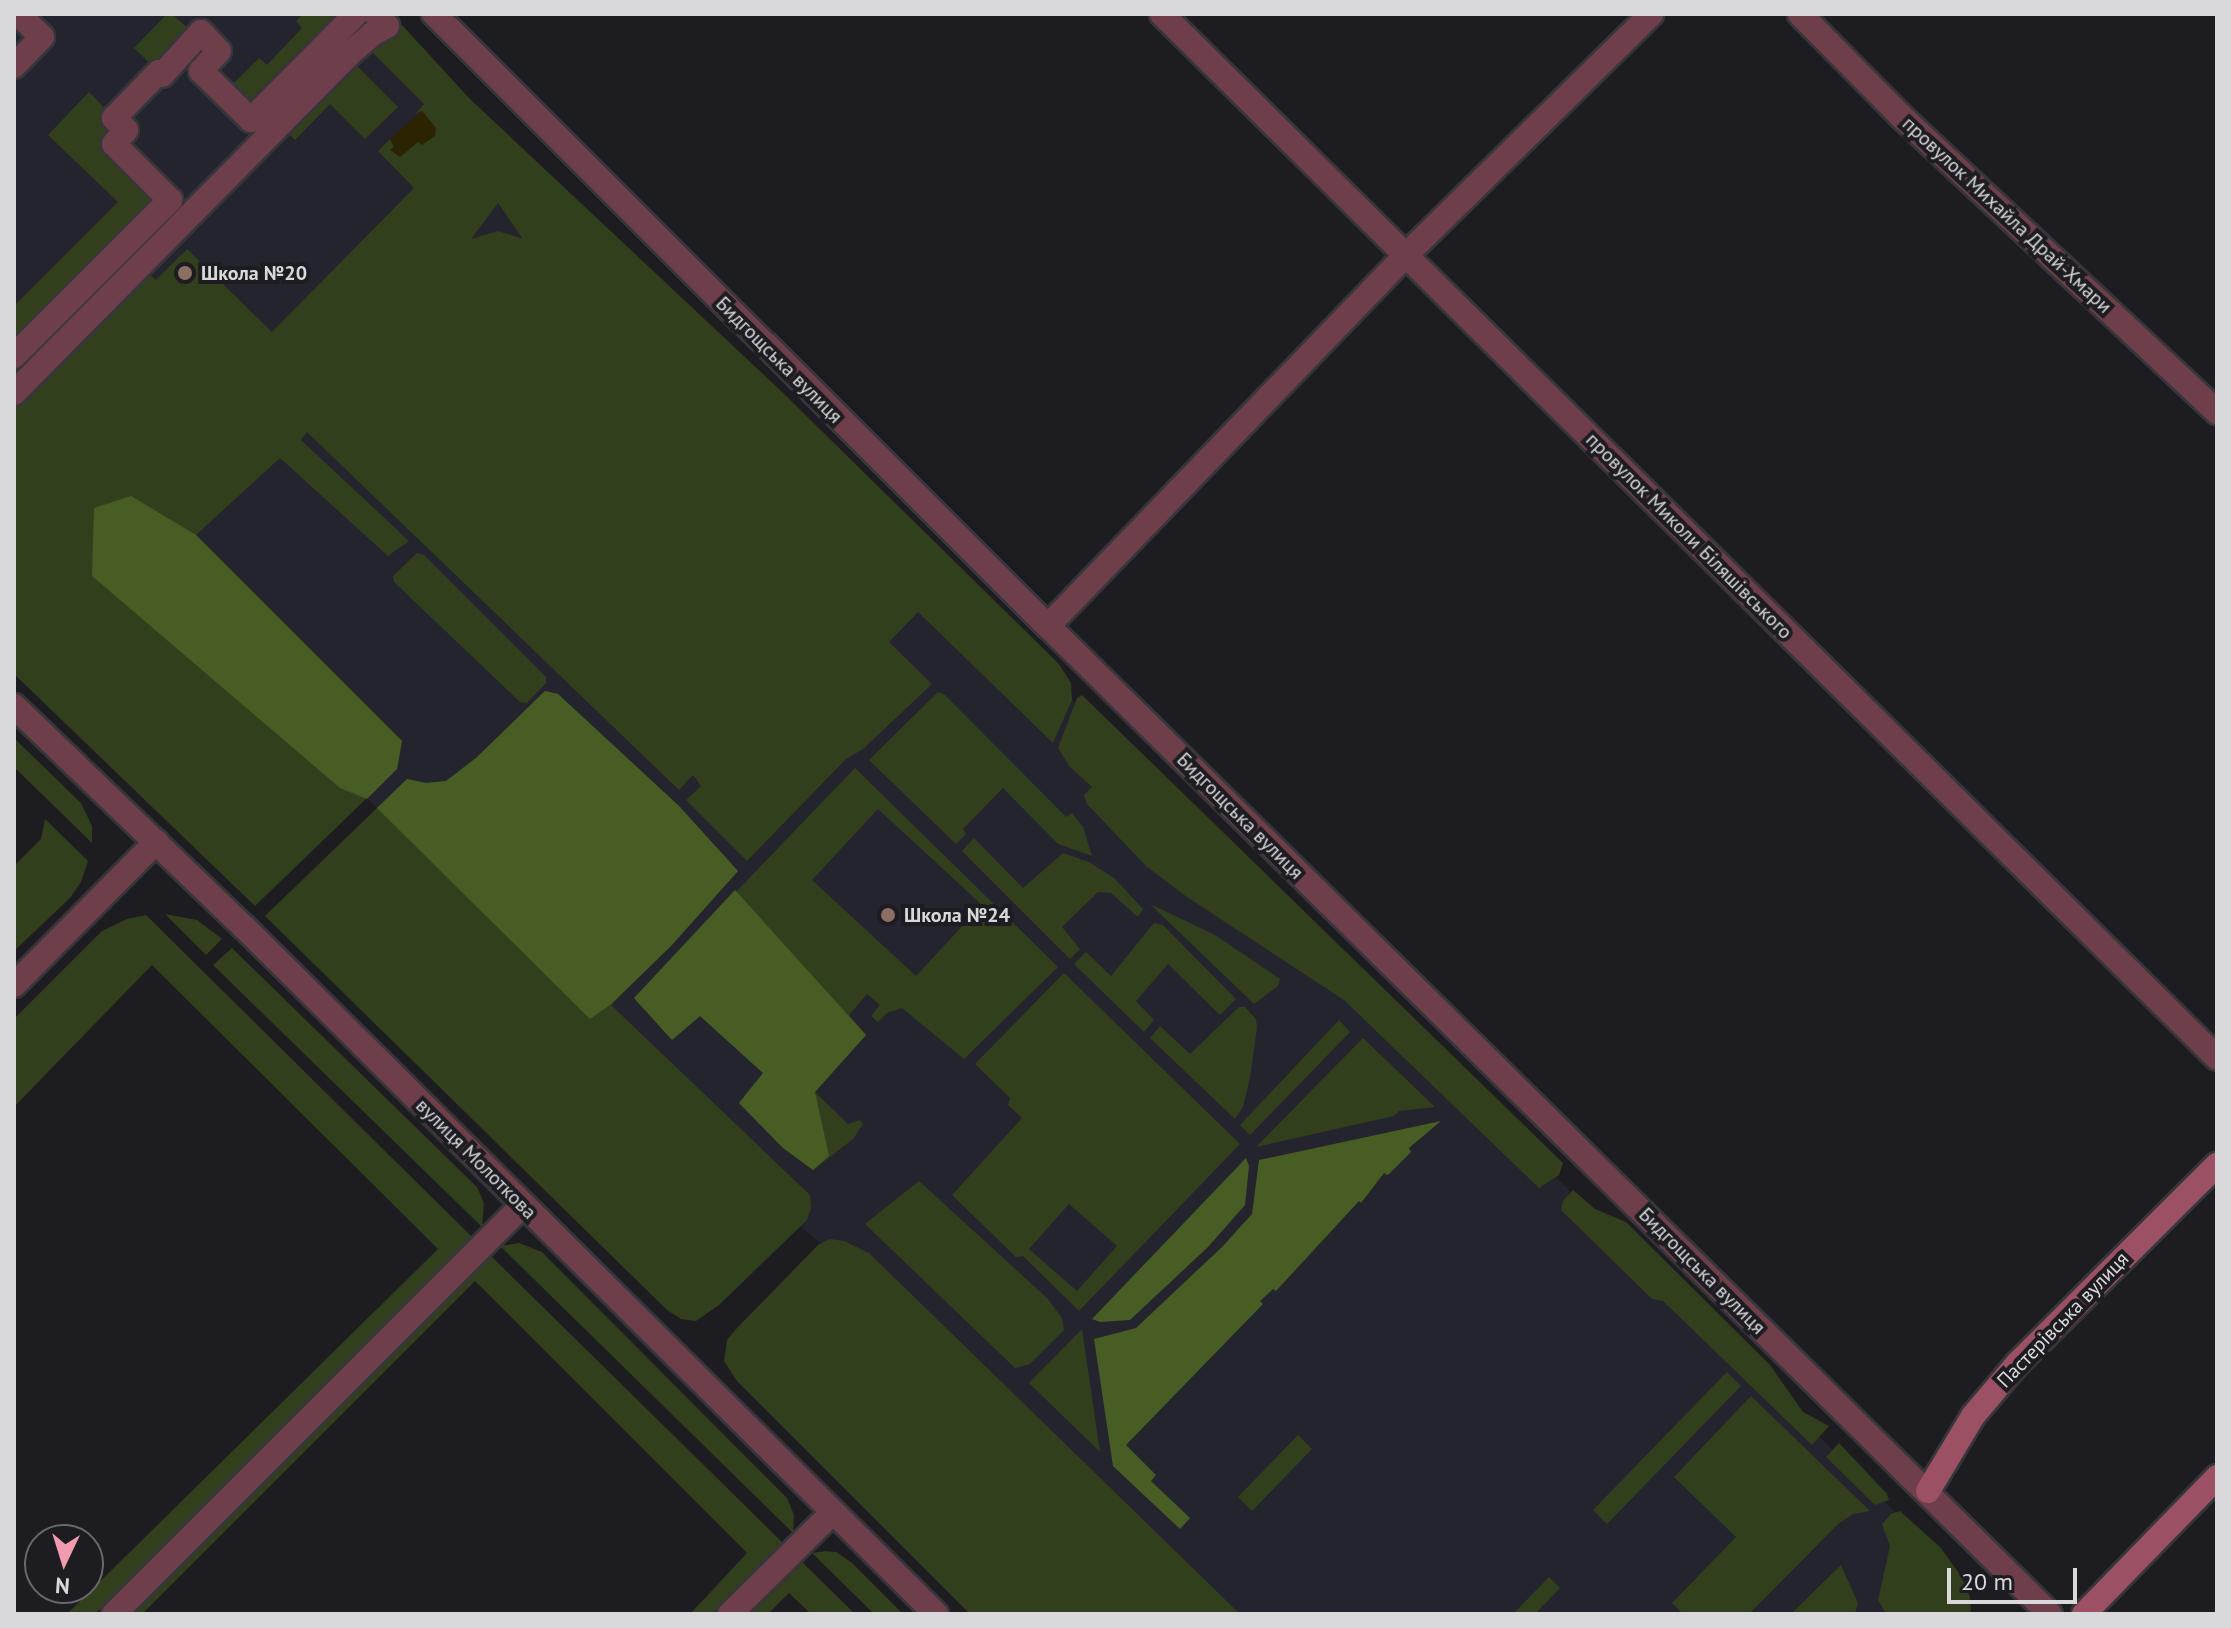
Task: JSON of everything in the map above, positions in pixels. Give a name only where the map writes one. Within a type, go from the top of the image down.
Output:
[{"type":"main road","name":"Пастерівська вулиця","points":[[1928,1491],[1973,1416],[2018,1363],[2217,1165]]},
{"type":"main road","points":[[2084,1614],[2217,1477]]},
{"type":"street","points":[[14,66],[42,37],[22,18],[26,14]]},
{"type":"street","points":[[14,356],[170,200],[114,144],[126,130],[114,118],[149,82],[159,72],[162,75],[201,32],[219,51],[201,71],[251,120],[356,14]]},
{"type":"street","points":[[14,393],[347,56],[372,34],[387,26],[376,14]]},
{"type":"street","name":"Бидгощська вулиця","points":[[434,14],[1048,626],[2050,1614]]},
{"type":"street","name":"провулок Миколи Біляшівського","points":[[1162,14],[2217,1058]]},
{"type":"street","points":[[1048,626],[1405,256],[1651,14]]},
{"type":"street","name":"провулок Михайла Драй-Хмари","points":[[1800,14],[1904,119],[2217,412]]},
{"type":"street","name":"вулиця Молоткова","points":[[14,706],[156,842],[936,1614]]},
{"type":"street","points":[[14,985],[156,842]]},
{"type":"street","points":[[114,1614],[523,1205]]},
{"type":"street","points":[[730,1614],[833,1512]]},
{"type":"shaded area","name":"Школа №24","points":[[14,14],[376,14],[1926,1542],[1953,1614],[1201,1614],[830,1251],[790,1218],[380,811],[14,463]]},
{"type":"green space","points":[[167,14],[172,14],[197,36],[162,75],[134,48]]},
{"type":"green space","points":[[303,14],[329,14],[343,28],[251,120],[232,85],[259,58],[267,65],[302,28],[296,21]]},
{"type":"green space","points":[[402,25],[470,99],[780,390],[1059,664],[1071,683],[1072,700],[1053,743],[918,612],[889,642],[932,684],[863,749],[846,759],[747,861],[686,800],[701,786],[693,775],[679,790],[307,432],[301,440],[409,541],[388,556],[280,458],[196,535],[402,741],[397,769],[255,906],[14,674],[14,393],[140,266],[156,280],[187,249],[272,332],[414,188],[378,151],[390,139],[394,147],[391,150],[400,157],[419,141],[422,111],[416,113],[424,104],[362,42],[383,27]],"holes":[[[498,203],[523,239],[498,231],[471,239]]]},
{"type":"green space","points":[[347,56],[398,107],[365,139],[330,104],[295,140],[280,124]]},
{"type":"green space","points":[[89,92],[126,130],[114,144],[170,200],[14,356],[14,306],[118,202],[48,135]]},
{"type":"green space","points":[[131,496],[196,535],[402,741],[397,769],[367,799],[340,788],[92,576],[94,508]]},
{"type":"green space","points":[[417,553],[424,555],[546,677],[546,683],[527,703],[520,702],[394,582],[393,576]]},
{"type":"green space","points":[[545,691],[558,694],[679,806],[738,871],[671,946],[611,1005],[810,1195],[811,1208],[807,1220],[719,1305],[696,1321],[681,1319],[667,1310],[265,916],[407,779],[426,783],[446,781],[476,758]]},
{"type":"green space","points":[[545,691],[558,694],[679,806],[738,871],[671,946],[610,1005],[590,1019],[377,808],[407,779],[426,783],[446,781],[476,758]]},
{"type":"green space","points":[[938,692],[945,695],[1066,817],[1072,813],[1083,827],[1092,856],[1058,844],[1003,788],[963,829],[966,834],[956,844],[869,760]]},
{"type":"green space","points":[[1082,695],[1563,1163],[1559,1175],[1539,1188],[1344,1000],[1187,897],[1146,866],[1087,804],[1084,795],[1092,787],[1070,767],[1058,748],[1077,698]]},
{"type":"green space","points":[[14,738],[81,803],[92,826],[92,843],[14,767]]},
{"type":"green space","points":[[855,768],[1058,967],[964,1059],[902,1008],[887,1013],[878,1022],[871,1016],[880,1005],[867,994],[849,1015],[866,1035],[815,1092],[848,1124],[860,1120],[863,1124],[853,1139],[813,1170],[783,1148],[739,1103],[763,1073],[700,1016],[672,1040],[634,998]],"holes":[[[878,809],[982,905],[916,976],[812,880]]]},
{"type":"green space","points":[[45,819],[88,861],[81,882],[70,898],[14,951],[14,866],[41,839]]},
{"type":"green space","points":[[974,838],[1023,888],[1063,853],[1089,862],[1114,878],[1143,909],[1138,917],[1111,893],[1098,892],[1062,927],[1080,949],[1070,959],[962,851]]},
{"type":"green space","points":[[735,890],[866,1035],[815,1092],[829,1156],[813,1170],[783,1148],[739,1103],[763,1073],[700,1016],[672,1040],[634,998]]},
{"type":"green space","points":[[1150,904],[1215,935],[1280,979],[1278,986],[1254,1004]]},
{"type":"green space","points":[[165,914],[197,920],[222,939],[206,955]]},
{"type":"green space","points":[[146,915],[472,1237],[95,1614],[67,1614],[77,1604],[104,1604],[104,1578],[438,1249],[152,965],[14,1107],[14,1019],[102,931],[127,919]]},
{"type":"green space","points":[[1154,923],[1163,925],[1236,999],[1220,1015],[1168,964],[1136,1001],[1154,1020],[1144,1032],[1074,964],[1086,952],[1111,976]]},
{"type":"green space","points":[[232,948],[477,1187],[484,1203],[482,1227],[213,965]]},
{"type":"green space","points":[[1064,973],[1240,1144],[1079,1311],[1023,1256],[1016,1257],[952,1195],[1022,1118],[1008,1105],[1010,1098],[975,1064]],"holes":[[[1069,1204],[1117,1246],[1077,1291],[1029,1249]]]},
{"type":"green space","points":[[1239,1007],[1245,1007],[1256,1019],[1257,1027],[1250,1078],[1243,1107],[1235,1119],[1150,1038],[1160,1026],[1190,1054]]},
{"type":"green space","points":[[1339,1020],[1350,1032],[1250,1135],[1240,1125]]},
{"type":"green space","points":[[1363,1038],[1435,1107],[1399,1111],[1394,1116],[1256,1147]]},
{"type":"green space","points":[[1441,1121],[1409,1148],[1411,1152],[1388,1175],[1384,1173],[1361,1203],[1359,1201],[1276,1291],[1273,1289],[1260,1301],[1263,1304],[1126,1445],[1156,1475],[1151,1481],[1190,1518],[1180,1529],[1113,1466],[1094,1339],[1136,1328],[1222,1247],[1252,1214],[1259,1160]]},
{"type":"green space","points":[[1246,1158],[1249,1166],[1245,1205],[1208,1247],[1130,1320],[1100,1322],[1092,1319]]},
{"type":"green space","points":[[919,1181],[1047,1298],[1062,1318],[1064,1330],[1030,1364],[1015,1368],[865,1224]]},
{"type":"green space","points":[[1573,1190],[1595,1209],[1626,1222],[1770,1365],[1803,1412],[1829,1426],[1812,1445],[1663,1301],[1652,1299],[1561,1210],[1563,1201]]},
{"type":"green space","points":[[830,1239],[844,1241],[869,1253],[1240,1614],[970,1614],[737,1381],[724,1361],[727,1340],[737,1328],[818,1245]]},
{"type":"green space","points":[[519,1243],[542,1252],[787,1498],[794,1515],[793,1533],[500,1246]]},
{"type":"green space","points":[[489,1254],[783,1543],[713,1614],[690,1614],[747,1553],[475,1281],[142,1614],[128,1614]]},
{"type":"green space","points":[[1082,1329],[1100,1452],[1029,1383]]},
{"type":"green space","points":[[1727,1372],[1741,1386],[1607,1524],[1593,1510]]},
{"type":"green space","points":[[1751,1396],[1870,1511],[1853,1514],[1838,1524],[1749,1614],[1683,1614],[1672,1603],[1736,1537],[1674,1477]]},
{"type":"green space","points":[[1298,1435],[1312,1449],[1252,1511],[1238,1497]]},
{"type":"green space","points":[[1839,1443],[1887,1494],[1889,1500],[1875,1505],[1826,1457]]},
{"type":"green space","points":[[1900,1511],[1940,1547],[1961,1576],[1970,1597],[1971,1614],[1886,1614],[1878,1600],[1890,1546],[1882,1524],[1891,1514]]},
{"type":"green space","points":[[836,1552],[852,1563],[903,1614],[874,1614],[812,1553]]},
{"type":"green space","points":[[801,1561],[855,1614],[811,1614],[789,1593],[768,1614],[747,1614]]},
{"type":"green space","points":[[1841,1565],[1858,1603],[1855,1614],[1791,1614]]},
{"type":"green space","points":[[1549,1577],[1560,1588],[1535,1614],[1513,1614]]},
{"type":"sand","points":[[422,111],[436,128],[435,136],[422,145],[418,142],[400,157],[390,150],[394,147],[390,139]]},
{"type":"place","name":"Школа №20","points":[[185,273]]},
{"type":"place","name":"Школа №24","points":[[888,915]]}]
